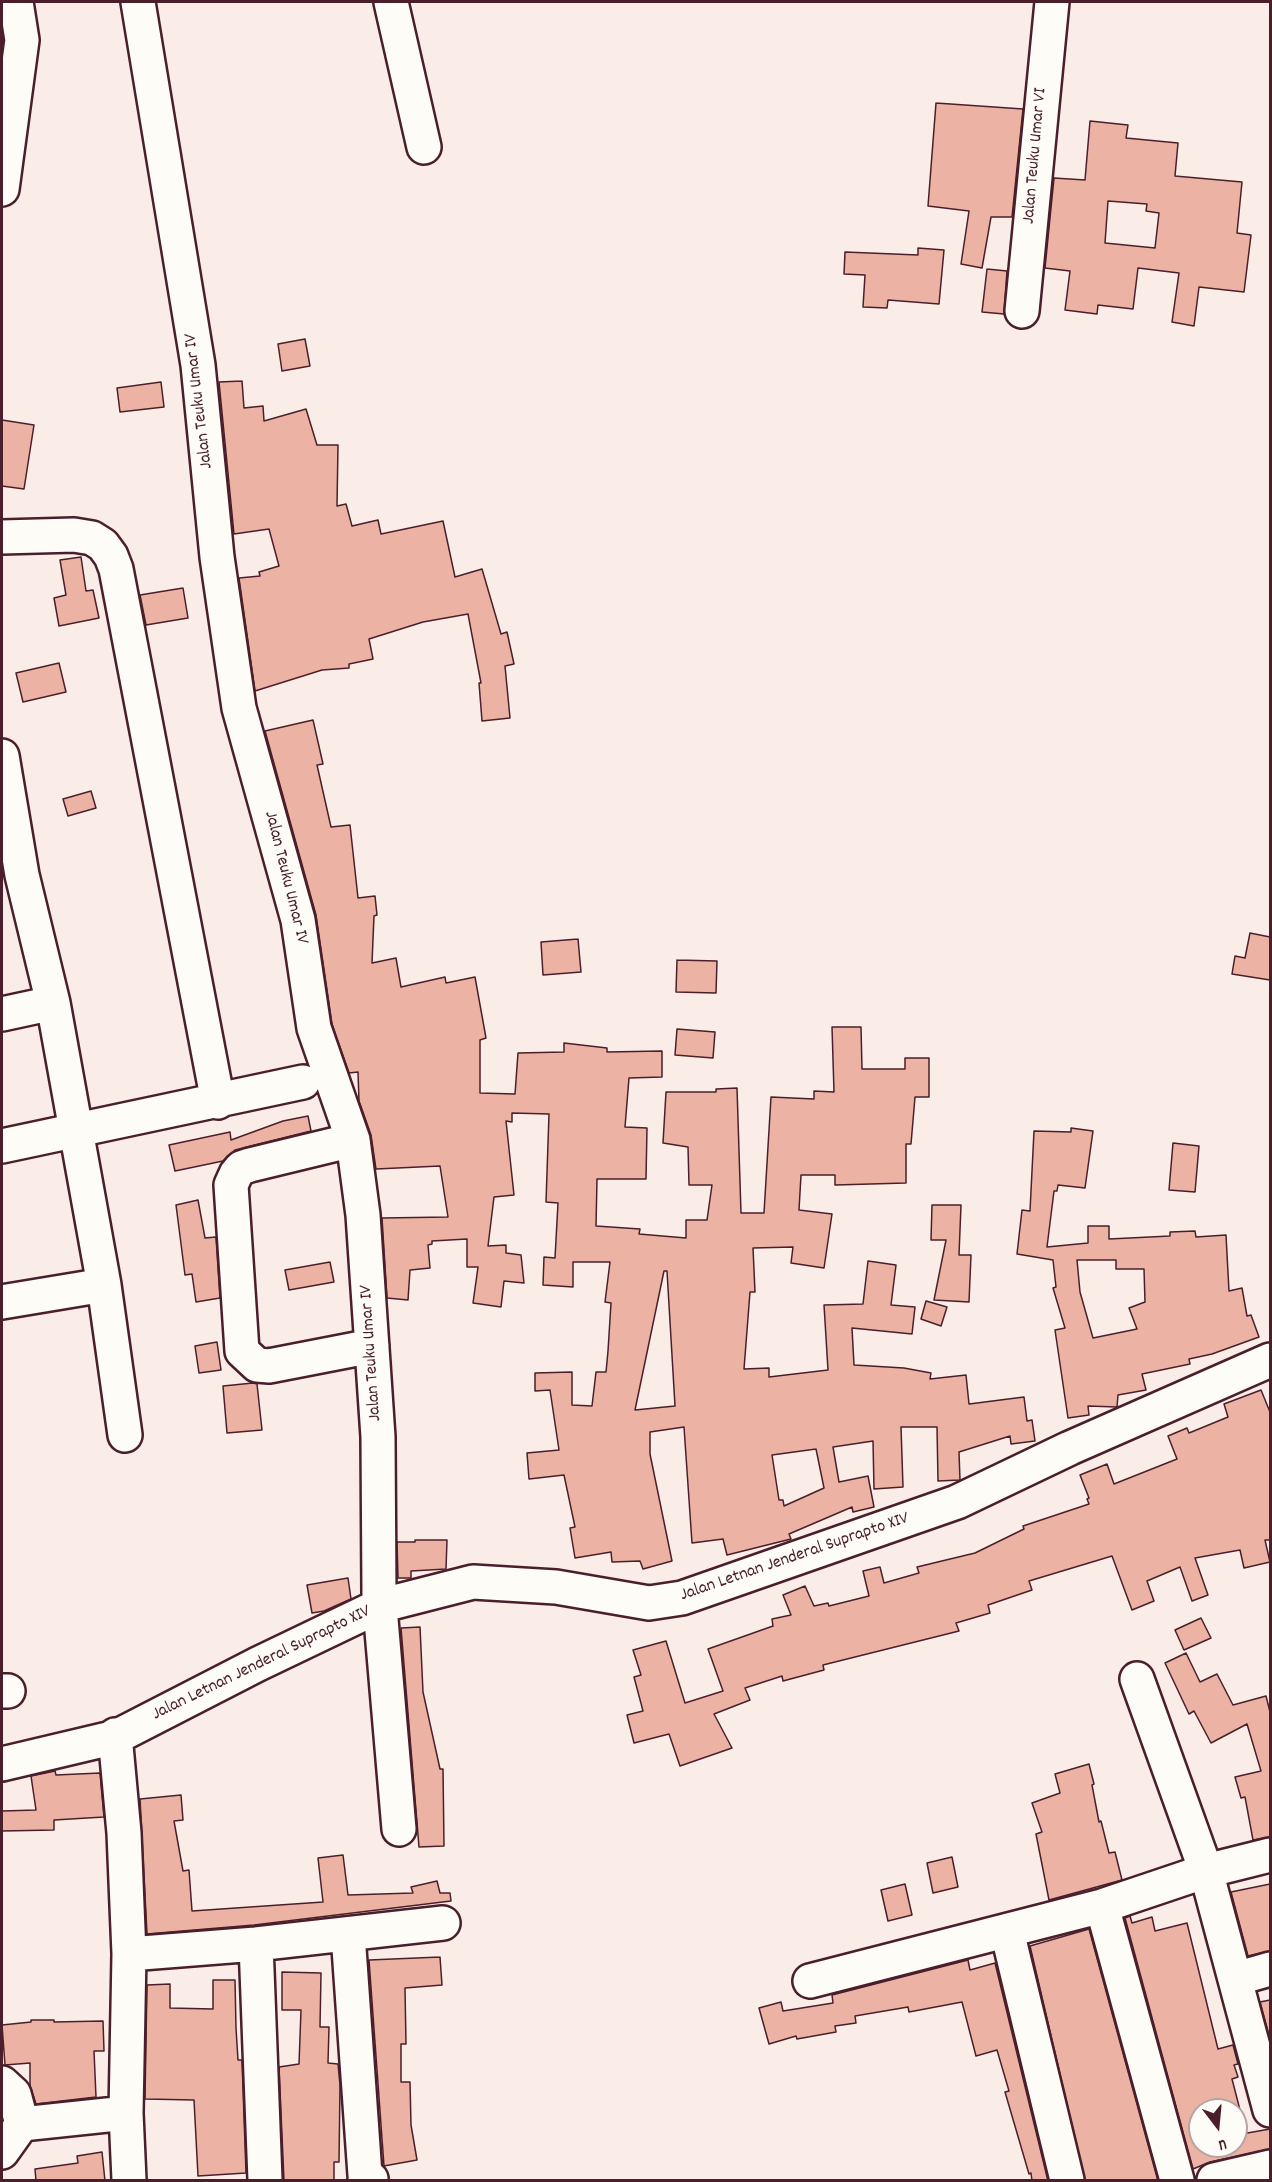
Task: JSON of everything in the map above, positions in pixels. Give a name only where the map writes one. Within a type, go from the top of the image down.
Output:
[{"type":"street","points":[[2,189],[4,149],[22,40],[16,2]]},
{"type":"street","name":"Jalan Teuku Umar IV","points":[[138,2],[198,364],[217,557],[239,708],[298,920],[314,1028],[353,1140],[363,1215],[372,1346],[378,1437],[380,1606],[399,1829]]},
{"type":"street","points":[[391,2],[424,147]]},
{"type":"street","name":"Jalan Teuku Umar VI","points":[[1022,310],[1052,2]]},
{"type":"street","points":[[2,537],[74,535],[92,538],[103,544],[116,569],[218,1102]]},
{"type":"street","points":[[2,756],[12,877],[53,1004],[104,1285],[125,1435]]},
{"type":"street","points":[[2,1014],[53,1004]]},
{"type":"street","points":[[2,1146],[77,1132],[303,1082]]},
{"type":"street","points":[[353,1140],[250,1165],[241,1168],[236,1174],[231,1185],[242,1351],[257,1365],[269,1366],[372,1346]]},
{"type":"street","points":[[2,1302],[104,1285]]},
{"type":"street","name":"Jalan Letnan Jenderal Suprapto XIV","points":[[2,1764],[116,1736],[258,1664],[380,1606],[473,1582],[556,1587],[649,1603],[682,1599],[957,1502],[1080,1443],[1270,1360]]},
{"type":"street","points":[[1137,1679],[1206,1871],[1234,1979],[1264,2068],[1270,2110]]},
{"type":"street","points":[[116,1736],[129,1954],[126,2113],[129,2181]]},
{"type":"street","points":[[810,1981],[1102,1906],[1206,1871],[1270,1855]]},
{"type":"street","points":[[1102,1906],[1177,2181]]},
{"type":"street","points":[[129,1954],[256,1944],[443,1923]]},
{"type":"street","points":[[1007,1931],[1067,2181]]},
{"type":"street","points":[[348,1934],[365,2175],[369,2180]]},
{"type":"street","points":[[256,1944],[265,2181]]},
{"type":"street","points":[[1234,1979],[1270,1969]]},
{"type":"street","points":[[2,2083],[14,2094],[22,2124]]},
{"type":"street","points":[[2,2152],[22,2124],[126,2113]]},
{"type":"street","points":[[1214,2181],[1270,2167]]},
{"type":"building","points":[[936,103],[1023,109],[1012,217],[991,217],[982,268],[961,264],[969,211],[928,206]]},
{"type":"building","points":[[1090,121],[1128,125],[1126,138],[1178,143],[1175,176],[1242,182],[1237,233],[1251,235],[1244,292],[1199,287],[1194,326],[1172,322],[1179,273],[1138,268],[1133,309],[1098,305],[1097,314],[1065,310],[1070,271],[1045,268],[1054,178],[1085,180]],"holes":[[[1108,201],[1147,204],[1146,211],[1159,213],[1155,248],[1105,243]]]},
{"type":"building","points":[[918,248],[944,250],[939,304],[888,300],[887,308],[863,307],[865,275],[844,274],[845,252],[918,255]]},
{"type":"building","points":[[987,269],[1007,271],[1004,314],[982,312]]},
{"type":"building","points":[[305,339],[310,366],[282,371],[278,344]]},
{"type":"building","points":[[242,381],[244,408],[263,406],[264,421],[306,409],[317,445],[338,445],[337,506],[346,504],[352,526],[378,520],[381,534],[443,521],[455,577],[482,569],[501,634],[507,632],[514,664],[505,666],[510,718],[482,721],[479,683],[481,683],[468,614],[423,622],[369,639],[373,659],[349,664],[349,668],[322,670],[255,691],[239,578],[260,576],[259,572],[279,566],[269,529],[234,534],[219,382]]},
{"type":"building","points":[[161,382],[164,407],[120,412],[117,388]]},
{"type":"building","points":[[2,420],[34,425],[24,489],[2,486]]},
{"type":"building","points":[[81,557],[86,591],[93,590],[99,618],[59,626],[54,598],[66,595],[60,560]]},
{"type":"building","points":[[183,588],[188,618],[146,625],[140,595]]},
{"type":"building","points":[[59,663],[66,692],[23,702],[16,673]]},
{"type":"building","points":[[313,720],[323,764],[317,765],[331,827],[350,825],[358,898],[375,896],[377,915],[374,916],[372,963],[396,958],[401,987],[445,977],[446,983],[475,977],[486,1038],[480,1040],[480,1093],[515,1094],[518,1053],[564,1052],[564,1043],[607,1048],[607,1052],[662,1051],[662,1077],[629,1078],[625,1127],[647,1128],[646,1179],[597,1179],[596,1226],[640,1229],[639,1234],[686,1238],[686,1220],[707,1220],[712,1185],[689,1185],[688,1147],[663,1143],[666,1092],[716,1092],[716,1089],[737,1088],[741,1213],[764,1213],[771,1097],[814,1099],[814,1091],[834,1092],[832,1027],[861,1027],[862,1069],[905,1069],[905,1058],[929,1058],[929,1097],[915,1097],[911,1144],[906,1144],[906,1183],[835,1185],[835,1175],[801,1175],[799,1210],[832,1214],[824,1268],[791,1263],[793,1247],[753,1248],[755,1292],[750,1292],[744,1369],[769,1368],[769,1377],[828,1370],[824,1305],[863,1304],[868,1261],[896,1265],[891,1305],[915,1307],[912,1334],[852,1328],[854,1365],[904,1368],[931,1373],[930,1379],[966,1375],[969,1404],[1024,1397],[1027,1421],[1032,1420],[1035,1441],[1011,1444],[1010,1436],[959,1452],[960,1480],[938,1481],[937,1427],[901,1427],[903,1487],[874,1489],[873,1441],[833,1447],[839,1482],[868,1476],[874,1507],[853,1512],[852,1507],[789,1534],[791,1539],[727,1555],[723,1539],[692,1543],[684,1427],[650,1432],[650,1454],[672,1561],[643,1569],[640,1561],[612,1562],[611,1552],[575,1558],[570,1528],[575,1527],[564,1475],[529,1479],[527,1453],[559,1450],[550,1390],[535,1391],[535,1373],[572,1372],[572,1405],[592,1406],[596,1372],[606,1372],[611,1303],[605,1302],[610,1262],[573,1262],[573,1287],[543,1285],[544,1257],[555,1258],[558,1203],[546,1202],[549,1114],[512,1113],[512,1122],[506,1121],[514,1195],[494,1197],[488,1246],[506,1245],[506,1253],[521,1255],[524,1283],[504,1281],[501,1307],[473,1303],[478,1267],[467,1267],[467,1239],[432,1241],[432,1244],[428,1245],[430,1268],[410,1270],[408,1300],[387,1298],[382,1218],[448,1217],[440,1166],[376,1169],[371,1135],[359,1101],[358,1072],[349,1073],[332,1024],[316,915],[265,731]],"holes":[[[664,1271],[667,1271],[675,1406],[635,1410]],[[816,1449],[824,1488],[784,1506],[783,1500],[779,1500],[772,1455]]]},
{"type":"building","points":[[91,791],[96,808],[68,816],[63,799]]},
{"type":"building","points":[[1250,933],[1270,937],[1270,980],[1232,974],[1235,956],[1245,958]]},
{"type":"building","points":[[578,939],[581,972],[543,975],[541,942]]},
{"type":"building","points":[[677,960],[717,961],[716,993],[676,992]]},
{"type":"building","points":[[677,1029],[715,1032],[713,1058],[675,1055]]},
{"type":"building","points":[[308,1116],[311,1131],[235,1150],[223,1161],[175,1171],[169,1145],[230,1132],[231,1140],[283,1121]]},
{"type":"building","points":[[1071,1128],[1093,1131],[1085,1188],[1058,1185],[1057,1191],[1054,1191],[1047,1247],[1088,1243],[1088,1226],[1109,1226],[1109,1239],[1170,1236],[1170,1232],[1195,1231],[1196,1237],[1226,1235],[1229,1291],[1242,1288],[1247,1316],[1251,1315],[1259,1337],[1212,1354],[1189,1359],[1190,1364],[1142,1374],[1146,1390],[1118,1395],[1117,1407],[1088,1406],[1089,1415],[1068,1418],[1055,1330],[1065,1328],[1053,1288],[1056,1287],[1053,1260],[1017,1254],[1022,1210],[1030,1211],[1034,1131],[1071,1132]],"holes":[[[1077,1260],[1116,1260],[1116,1269],[1144,1269],[1145,1302],[1129,1308],[1137,1329],[1093,1338],[1080,1292]]]},
{"type":"building","points":[[1173,1143],[1199,1146],[1195,1192],[1169,1190]]},
{"type":"building","points":[[198,1200],[205,1238],[216,1237],[220,1298],[196,1302],[192,1274],[185,1275],[176,1205]]},
{"type":"building","points":[[932,1205],[961,1205],[959,1255],[971,1255],[969,1302],[934,1300],[946,1240],[931,1240]]},
{"type":"building","points":[[330,1262],[334,1282],[289,1290],[285,1270]]},
{"type":"building","points":[[926,1301],[947,1307],[941,1326],[921,1319]]},
{"type":"building","points":[[217,1342],[221,1370],[199,1373],[195,1346]]},
{"type":"building","points":[[257,1384],[262,1430],[227,1433],[223,1386]]},
{"type":"building","points":[[1261,1390],[1270,1412],[1270,1540],[1265,1540],[1270,1562],[1244,1568],[1240,1550],[1195,1558],[1208,1595],[1192,1601],[1180,1567],[1147,1581],[1154,1601],[1132,1610],[1112,1556],[1029,1581],[1032,1590],[988,1605],[990,1613],[956,1623],[959,1631],[823,1665],[824,1670],[783,1681],[782,1676],[745,1688],[750,1700],[714,1714],[732,1748],[680,1766],[669,1734],[634,1743],[627,1715],[643,1711],[634,1677],[641,1675],[633,1650],[666,1641],[685,1703],[723,1691],[708,1649],[773,1626],[772,1619],[791,1615],[783,1595],[805,1586],[814,1606],[828,1603],[829,1606],[869,1596],[863,1571],[880,1567],[884,1583],[919,1573],[917,1567],[975,1553],[1024,1529],[1023,1526],[1089,1504],[1080,1475],[1107,1464],[1114,1484],[1177,1459],[1168,1436],[1187,1428],[1189,1433],[1228,1417],[1224,1404]]},
{"type":"building","points":[[415,1540],[447,1540],[446,1569],[411,1571],[411,1578],[398,1578],[397,1542],[415,1542]]},
{"type":"building","points":[[348,1578],[351,1599],[324,1611],[312,1613],[307,1585]]},
{"type":"building","points":[[1201,1618],[1211,1638],[1184,1650],[1175,1630]]},
{"type":"building","points":[[420,1627],[423,1692],[440,1769],[443,1769],[444,1846],[419,1847],[401,1628]]},
{"type":"building","points":[[1186,1653],[1200,1682],[1217,1674],[1233,1705],[1266,1696],[1270,1712],[1270,1837],[1253,1840],[1245,1797],[1241,1798],[1235,1777],[1261,1771],[1247,1724],[1211,1743],[1194,1711],[1189,1714],[1165,1663]]},
{"type":"building","points":[[1089,1764],[1099,1822],[1101,1821],[1109,1853],[1115,1852],[1122,1880],[1049,1900],[1036,1834],[1042,1832],[1032,1803],[1060,1793],[1055,1774]]},
{"type":"building","points":[[55,1771],[56,1775],[100,1773],[104,1817],[54,1820],[54,1830],[2,1831],[2,1811],[36,1810],[31,1776]]},
{"type":"building","points":[[181,1795],[183,1820],[174,1821],[183,1871],[189,1870],[192,1911],[323,1902],[318,1858],[343,1855],[348,1895],[413,1893],[411,1887],[437,1881],[440,1893],[450,1893],[451,1901],[254,1925],[147,1934],[140,1799]]},
{"type":"building","points":[[952,1857],[958,1887],[933,1893],[927,1863]]},
{"type":"building","points":[[905,1884],[912,1915],[888,1921],[881,1890]]},
{"type":"building","points":[[1270,1884],[1270,1951],[1248,1956],[1231,1892]]},
{"type":"building","points":[[1130,1916],[1132,1923],[1152,1917],[1155,1931],[1187,1923],[1218,2049],[1233,2045],[1238,2064],[1234,2065],[1238,2077],[1232,2079],[1237,2098],[1188,2098],[1188,2151],[1125,1918]]},
{"type":"building","points":[[1089,1929],[1158,2181],[1085,2181],[1030,1946]]},
{"type":"building","points":[[440,1957],[442,1985],[405,1988],[406,2044],[401,2044],[401,2082],[410,2082],[411,2125],[417,2160],[384,2166],[369,1960]]},
{"type":"building","points":[[968,1960],[970,1970],[995,1963],[1048,2181],[1032,2181],[1005,2092],[1009,2091],[997,2050],[976,2056],[962,2002],[909,2012],[908,2007],[855,2016],[856,2023],[835,2026],[836,2032],[797,2039],[796,2036],[769,2044],[759,2008],[781,2002],[783,2011],[833,2003],[832,1995]]},
{"type":"building","points":[[282,1972],[321,1973],[320,2027],[329,2027],[328,2063],[338,2064],[340,2085],[339,2162],[334,2162],[334,2181],[284,2181],[279,2067],[299,2064],[301,2010],[282,2010]]},
{"type":"building","points":[[213,1980],[235,1980],[238,2060],[242,2060],[246,2173],[198,2176],[194,2100],[145,2099],[147,1985],[170,1984],[170,2008],[213,2009]]},
{"type":"building","points":[[1270,2000],[1270,2039],[1260,2002]]},
{"type":"building","points":[[31,2020],[103,2021],[104,2051],[94,2051],[96,2097],[36,2104],[30,2086],[30,2063],[5,2065],[2,2025],[31,2022]]},
{"type":"building","points":[[1270,2129],[1270,2149],[1248,2154],[1248,2133]]},
{"type":"building","points":[[102,2152],[105,2181],[36,2181],[35,2169],[78,2163],[77,2156]]},
{"type":"building","points":[[1190,2158],[1228,2158],[1210,2162],[1193,2169]]}]
